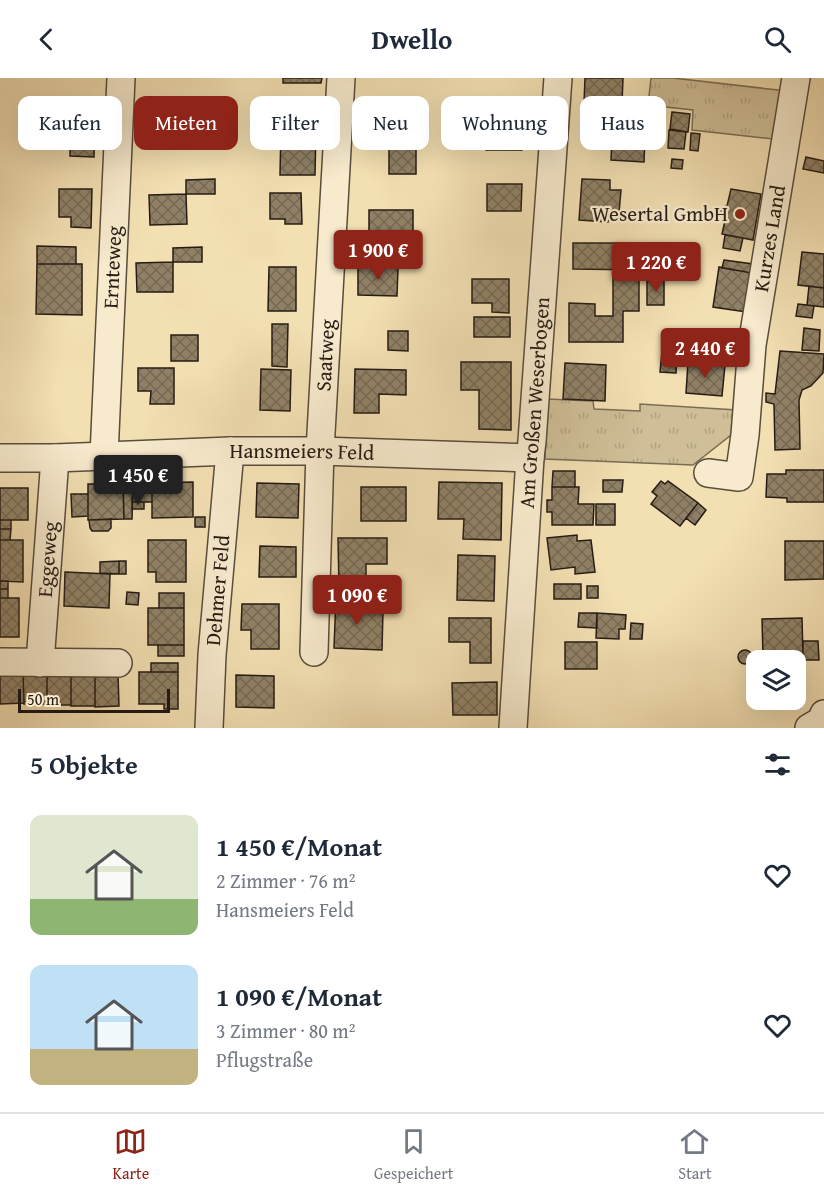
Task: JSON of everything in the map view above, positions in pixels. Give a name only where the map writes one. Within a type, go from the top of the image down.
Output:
[{"type":"street","name":"Ernteweg","points":[[104,456],[121,78]]},
{"type":"street","name":"Saatweg","points":[[314,652],[320,451],[341,78]]},
{"type":"street","name":"Am Großen Weserbogen","points":[[513,728],[558,78]]},
{"type":"street","name":"Kurzes Land","points":[[708,473],[739,477],[746,435],[752,345],[796,78]]},
{"type":"street","name":"Hansmeiers Feld","points":[[0,458],[230,451],[320,451],[530,458]]},
{"type":"street","name":"Dehmer Feld","points":[[209,728],[212,655],[230,451]]},
{"type":"street","name":"Eggeweg","points":[[40,663],[55,458]]},
{"type":"street","points":[[0,662],[118,663]]},
{"type":"street","points":[[809,728],[821,721],[824,714]]},
{"type":"green space","points":[[651,78],[673,78],[787,91],[782,140],[692,130],[693,110],[666,107],[666,96],[649,96]]},
{"type":"green space","points":[[547,399],[593,401],[594,409],[640,411],[640,404],[737,410],[736,431],[693,465],[545,459]]},
{"type":"building","points":[[283,78],[322,78],[321,83],[283,83]]},
{"type":"building","points":[[585,78],[623,78],[622,96],[584,96]]},
{"type":"building","points":[[672,112],[690,114],[688,132],[670,129]]},
{"type":"building","points":[[669,130],[686,132],[684,149],[668,148]]},
{"type":"building","points":[[691,133],[700,134],[698,151],[690,150]]},
{"type":"building","points":[[70,150],[94,150],[94,157],[70,156]]},
{"type":"building","points":[[281,150],[316,150],[315,175],[280,175]]},
{"type":"building","points":[[389,150],[416,150],[416,174],[389,174]]},
{"type":"building","points":[[611,150],[644,150],[644,162],[611,160]]},
{"type":"building","points":[[806,157],[824,161],[824,173],[803,169]]},
{"type":"building","points":[[672,159],[683,160],[682,169],[671,168]]},
{"type":"building","points":[[215,179],[215,194],[186,194],[186,180]]},
{"type":"building","points":[[582,179],[610,180],[610,190],[621,190],[619,213],[609,212],[608,222],[579,220]]},
{"type":"building","points":[[487,184],[522,184],[521,211],[487,211]]},
{"type":"building","points":[[59,189],[92,189],[91,228],[71,227],[71,217],[59,217]]},
{"type":"building","name":"Wesertal GmbH","points":[[731,189],[761,194],[753,240],[722,234],[726,216],[722,215],[721,211],[727,206]]},
{"type":"building","points":[[270,193],[301,193],[302,224],[285,224],[285,219],[270,219]]},
{"type":"building","points":[[186,194],[187,224],[150,225],[149,195]]},
{"type":"building","points":[[369,210],[413,210],[413,242],[369,242]]},
{"type":"building","points":[[725,235],[743,238],[740,251],[723,248]]},
{"type":"building","points":[[573,243],[642,243],[642,270],[573,269]]},
{"type":"building","points":[[37,246],[76,247],[76,264],[37,264]]},
{"type":"building","points":[[202,247],[202,262],[173,262],[173,248]]},
{"type":"building","points":[[802,252],[824,254],[824,288],[798,285]]},
{"type":"building","points":[[724,260],[753,264],[752,273],[722,268]]},
{"type":"building","points":[[173,262],[173,292],[137,292],[136,263]]},
{"type":"building","points":[[37,264],[82,264],[82,315],[36,314]]},
{"type":"building","points":[[269,267],[296,267],[296,311],[268,311]]},
{"type":"building","points":[[358,267],[398,268],[397,296],[358,295]]},
{"type":"building","points":[[719,267],[752,273],[746,312],[713,307]]},
{"type":"building","points":[[613,274],[639,274],[639,311],[623,311],[623,342],[569,342],[569,303],[595,304],[595,316],[613,316]]},
{"type":"building","points":[[472,279],[509,279],[509,313],[492,312],[492,303],[472,303]]},
{"type":"building","points":[[647,281],[664,281],[664,305],[647,305]]},
{"type":"building","points":[[809,286],[824,288],[824,307],[807,305]]},
{"type":"building","points":[[798,304],[814,306],[812,318],[796,316]]},
{"type":"building","points":[[474,317],[510,317],[510,337],[474,337]]},
{"type":"building","points":[[272,324],[288,324],[287,367],[272,366]]},
{"type":"building","points":[[804,328],[820,330],[819,351],[802,350]]},
{"type":"building","points":[[388,331],[408,331],[408,351],[388,350]]},
{"type":"building","points":[[171,335],[198,335],[198,361],[171,361]]},
{"type":"building","points":[[780,351],[824,354],[823,373],[811,386],[802,390],[799,400],[800,449],[775,450],[774,404],[766,402],[766,393],[775,394]]},
{"type":"building","points":[[662,352],[677,353],[676,373],[660,372]]},
{"type":"building","points":[[461,362],[511,362],[511,430],[479,429],[479,390],[461,390]]},
{"type":"building","points":[[688,362],[725,365],[722,396],[686,393]]},
{"type":"building","points":[[565,363],[606,365],[605,401],[563,399]]},
{"type":"building","points":[[138,368],[174,368],[174,404],[150,404],[151,391],[138,391]]},
{"type":"building","points":[[261,369],[291,370],[290,411],[260,410]]},
{"type":"building","points":[[355,369],[406,370],[406,395],[379,394],[379,413],[354,413]]},
{"type":"building","points":[[786,470],[824,470],[824,502],[787,502],[787,498],[766,497],[767,474],[786,474]]},
{"type":"building","points":[[553,471],[575,471],[575,487],[552,487]]},
{"type":"building","points":[[603,480],[623,480],[622,492],[603,492]]},
{"type":"building","points":[[661,481],[665,484],[668,481],[698,503],[680,526],[651,504],[657,496],[652,492]]},
{"type":"building","points":[[193,482],[193,517],[152,518],[152,483]]},
{"type":"building","points":[[439,482],[502,483],[501,540],[463,539],[464,519],[438,519]]},
{"type":"building","points":[[133,483],[152,483],[152,502],[132,502]]},
{"type":"building","points":[[257,483],[299,484],[298,518],[256,517]]},
{"type":"building","points":[[88,484],[123,484],[124,519],[88,520]]},
{"type":"building","points":[[123,486],[133,486],[132,519],[124,519]]},
{"type":"building","points":[[361,487],[406,487],[406,521],[361,521]]},
{"type":"building","points":[[552,487],[579,487],[578,504],[594,504],[593,525],[552,525],[552,512],[547,512],[547,500],[552,500]]},
{"type":"building","points":[[0,488],[28,488],[28,520],[0,520]]},
{"type":"building","points":[[71,494],[88,494],[88,516],[72,517]]},
{"type":"building","points":[[132,502],[144,502],[144,509],[132,509]]},
{"type":"building","points":[[698,503],[706,510],[695,525],[686,518]]},
{"type":"building","points":[[596,504],[615,504],[615,525],[596,525]]},
{"type":"building","points":[[195,517],[205,517],[205,527],[195,527]]},
{"type":"building","points":[[111,519],[111,528],[108,531],[92,531],[90,528],[89,520]]},
{"type":"building","points":[[0,520],[11,520],[11,529],[0,529]]},
{"type":"building","points":[[0,529],[11,529],[10,540],[0,540]]},
{"type":"building","points":[[577,535],[577,541],[591,540],[595,572],[575,574],[575,567],[551,570],[547,538]]},
{"type":"building","points":[[338,538],[387,538],[387,564],[366,564],[366,588],[339,588]]},
{"type":"building","points":[[0,540],[23,540],[23,582],[0,581]]},
{"type":"building","points":[[148,540],[186,540],[186,582],[156,582],[156,572],[148,572]]},
{"type":"building","points":[[785,541],[824,541],[824,579],[785,580]]},
{"type":"building","points":[[260,546],[296,547],[296,577],[259,577]]},
{"type":"building","points":[[458,555],[495,556],[494,601],[457,600]]},
{"type":"building","points":[[119,561],[119,574],[100,573],[100,562]]},
{"type":"building","points":[[119,561],[126,561],[126,574],[119,574]]},
{"type":"building","points":[[65,572],[110,574],[109,608],[64,606]]},
{"type":"building","points":[[0,581],[8,581],[8,589],[0,589]]},
{"type":"building","points":[[554,584],[581,584],[581,599],[554,599]]},
{"type":"building","points":[[587,586],[598,586],[598,598],[587,598]]},
{"type":"building","points":[[0,589],[8,589],[8,598],[0,598]]},
{"type":"building","points":[[127,592],[139,593],[138,605],[126,604]]},
{"type":"building","points":[[159,593],[184,593],[184,608],[159,608]]},
{"type":"building","points":[[336,596],[359,596],[358,611],[383,611],[382,650],[334,648]]},
{"type":"building","points":[[0,598],[19,598],[19,637],[0,637]]},
{"type":"building","points":[[242,604],[279,604],[279,649],[251,649],[251,630],[241,630]]},
{"type":"building","points":[[148,608],[184,608],[184,645],[148,645]]},
{"type":"building","points":[[579,613],[597,613],[597,628],[578,627]]},
{"type":"building","points":[[597,613],[626,615],[625,629],[619,629],[619,639],[596,638]]},
{"type":"building","points":[[449,618],[491,618],[491,663],[470,663],[470,642],[449,642]]},
{"type":"building","points":[[802,618],[803,650],[763,650],[762,619]]},
{"type":"building","points":[[631,623],[643,624],[642,639],[630,639]]},
{"type":"building","points":[[803,641],[818,641],[819,660],[806,660],[806,650],[803,650]]},
{"type":"building","points":[[565,642],[597,642],[597,669],[565,669]]},
{"type":"building","points":[[158,645],[184,645],[184,656],[158,656]]},
{"type":"building","points":[[745,650],[745,664],[740,662],[738,657],[740,652]]},
{"type":"building","points":[[151,663],[178,663],[178,672],[151,672]]},
{"type":"building","points":[[0,671],[23,671],[24,703],[0,704]]},
{"type":"building","points":[[47,671],[47,704],[24,704],[23,672]]},
{"type":"building","points":[[71,672],[71,705],[47,705],[47,673]]},
{"type":"building","points":[[139,672],[178,672],[178,709],[164,709],[164,704],[139,704]]},
{"type":"building","points":[[95,673],[95,706],[71,706],[71,674]]},
{"type":"building","points":[[95,674],[118,674],[119,706],[95,707]]},
{"type":"building","points":[[236,675],[274,676],[274,708],[236,707]]},
{"type":"building","points":[[497,682],[497,715],[453,715],[452,683]]},
{"type":"place","name":"Wesertal GmbH","points":[[740,214]]}]
